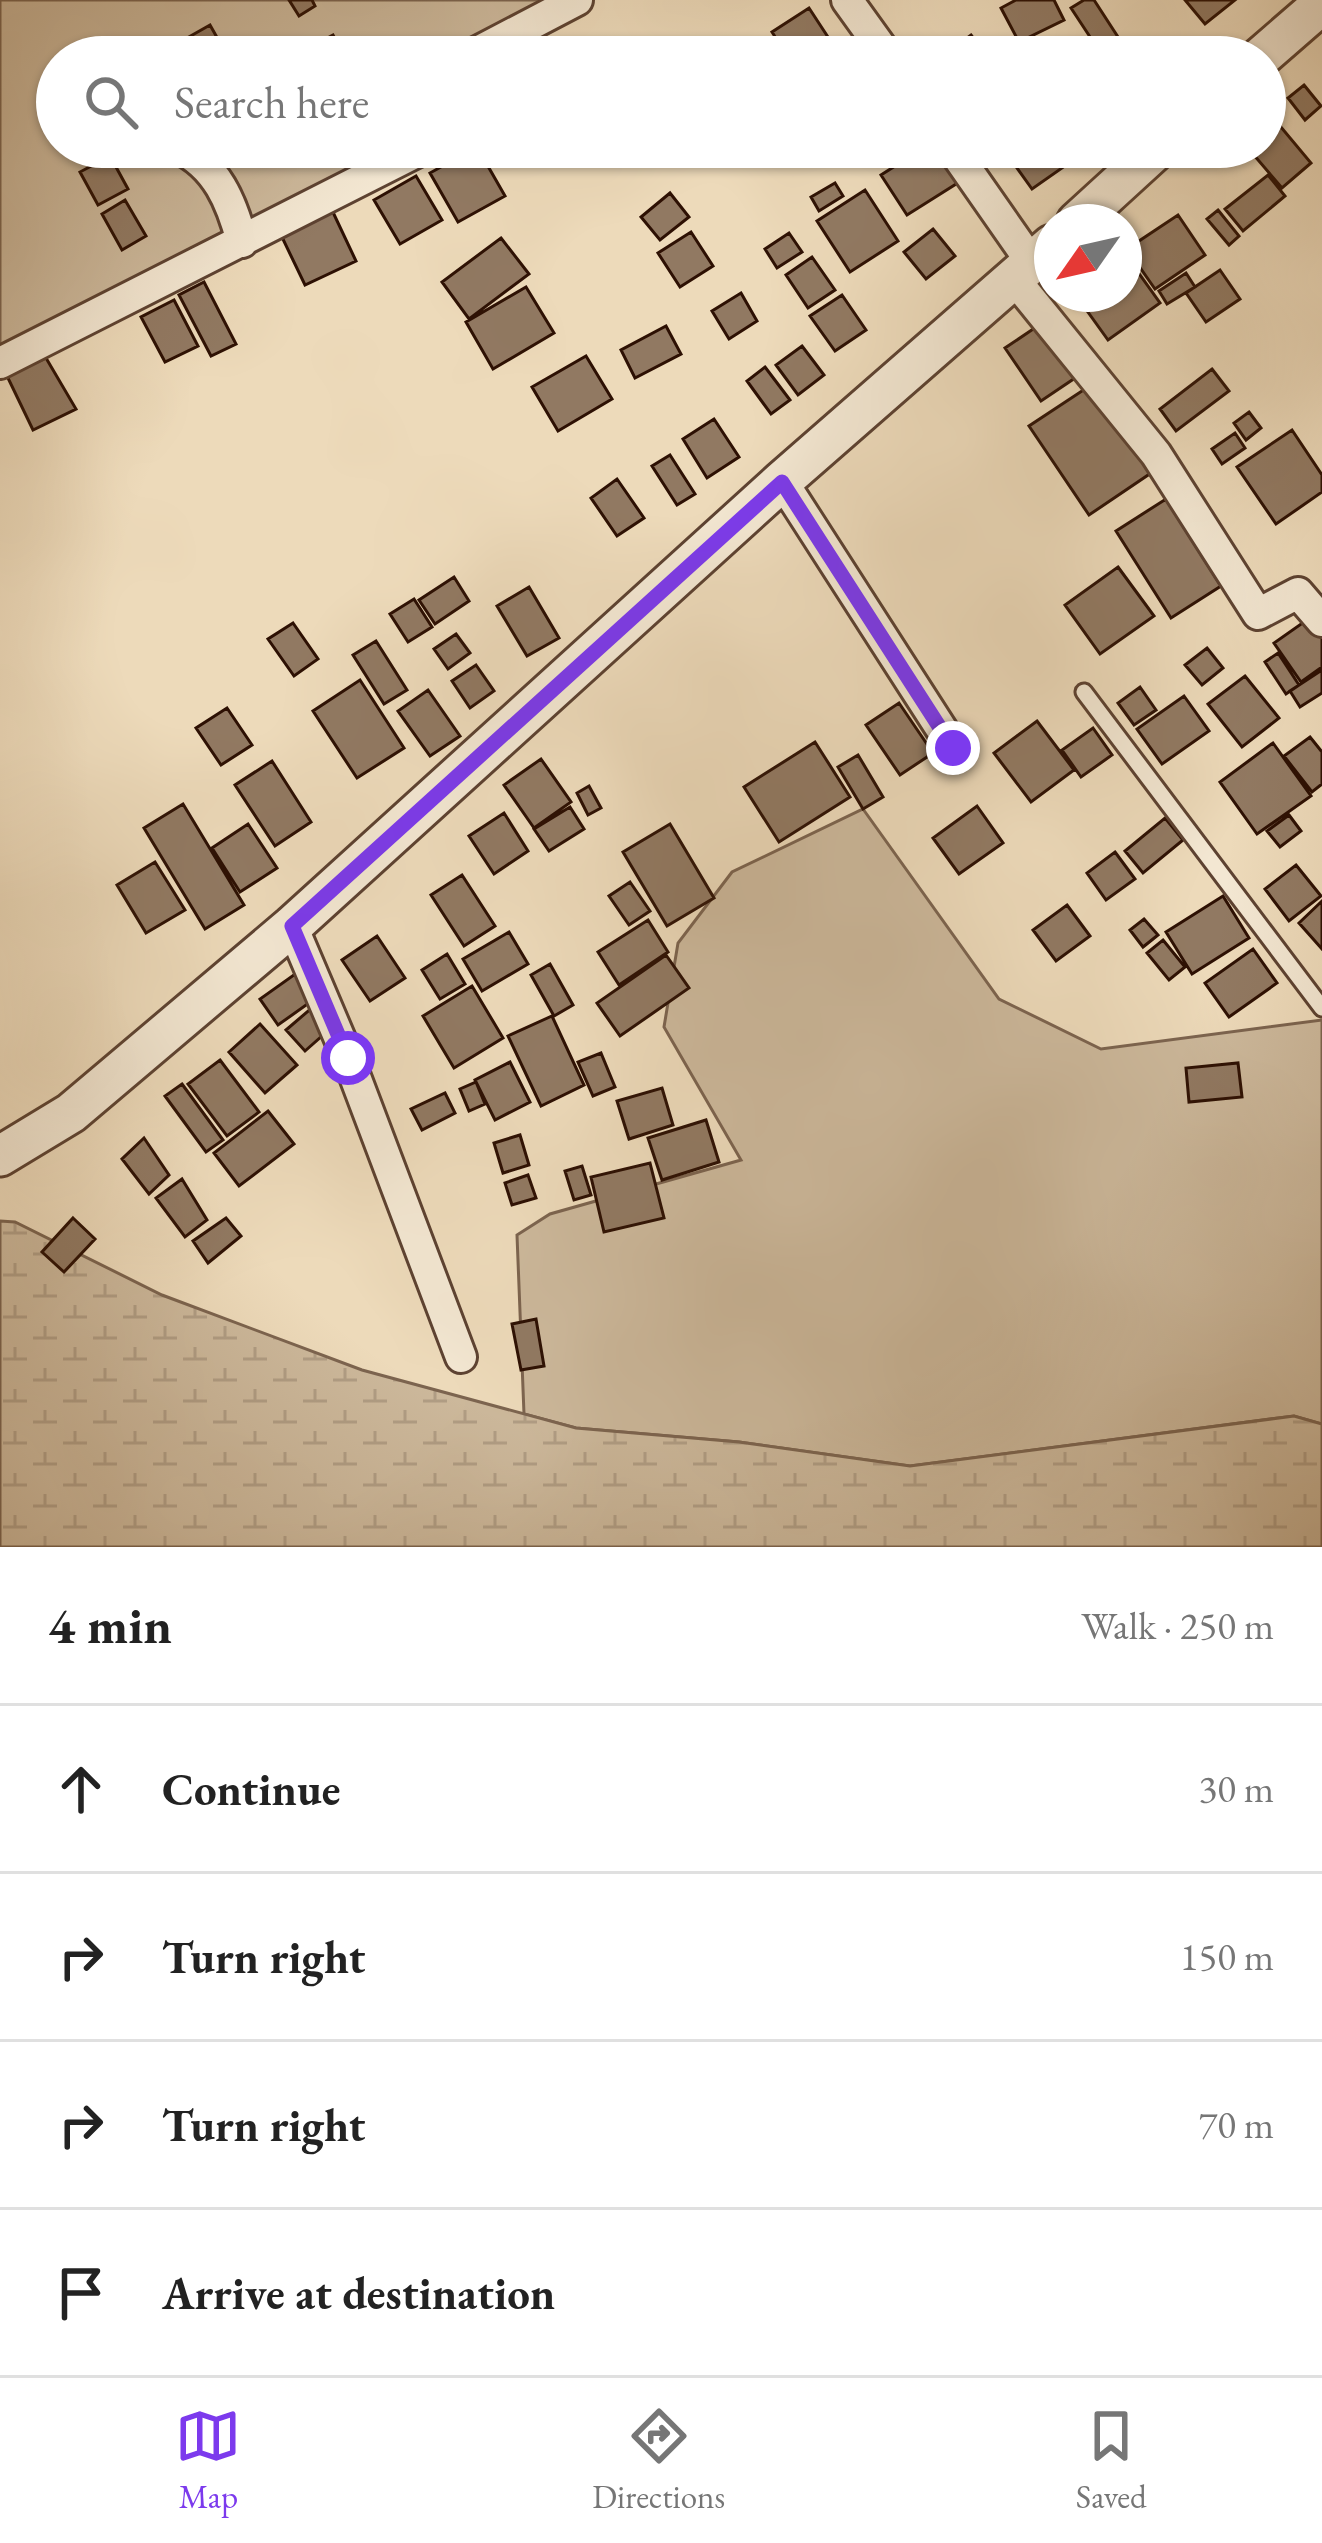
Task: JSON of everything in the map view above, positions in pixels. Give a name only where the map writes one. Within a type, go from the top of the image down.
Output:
[{"type":"street","points":[[508,36],[577,0]]},
{"type":"street","points":[[848,0],[873,36]]},
{"type":"street","points":[[1285,36],[1322,4]]},
{"type":"street","points":[[205,168],[232,201],[242,242]]},
{"type":"street","points":[[0,363],[385,168]]},
{"type":"street","points":[[966,168],[1033,262],[1258,614],[1298,593],[1322,621]]},
{"type":"street","points":[[1097,204],[1136,168]]},
{"type":"street","points":[[0,1156],[71,1113],[292,926],[782,482],[1033,262]]},
{"type":"street","points":[[782,482],[953,748]]},
{"type":"street","points":[[292,926],[348,1058],[461,1357]]},
{"type":"lane","points":[[1084,692],[1322,1008]]},
{"type":"green space","points":[[0,0],[584,0],[516,36],[36,36],[36,168],[384,168],[0,361]]},
{"type":"green space","points":[[863,809],[999,999],[1101,1049],[1322,1020],[1322,1424],[1294,1416],[910,1466],[739,1442],[576,1428],[524,1414],[517,1235],[550,1214],[741,1160],[664,1027],[678,943],[732,872]]},
{"type":"green space","points":[[0,1221],[15,1222],[162,1295],[362,1370],[576,1428],[739,1442],[910,1466],[1294,1416],[1322,1424],[1322,1547],[0,1547]]},
{"type":"building","points":[[289,0],[312,0],[315,6],[299,16]]},
{"type":"building","points":[[1016,0],[1054,0],[1064,20],[1031,36],[1016,36],[1001,8]]},
{"type":"building","points":[[1094,0],[1117,36],[1089,36],[1071,8]]},
{"type":"building","points":[[1185,0],[1235,0],[1205,24]]},
{"type":"building","points":[[809,8],[827,36],[775,36],[772,32]]},
{"type":"building","points":[[210,25],[216,36],[191,36]]},
{"type":"building","points":[[1304,85],[1321,106],[1305,120],[1288,98]]},
{"type":"building","points":[[1286,133],[1311,163],[1282,188],[1265,168],[1286,168]]},
{"type":"building","points":[[117,168],[128,189],[98,205],[80,172]]},
{"type":"building","points":[[439,168],[489,168],[505,196],[458,222],[430,173]]},
{"type":"building","points":[[892,168],[957,168],[964,179],[907,215],[881,175]]},
{"type":"building","points":[[1017,168],[1062,168],[1032,189]]},
{"type":"building","points":[[1268,175],[1285,196],[1243,231],[1225,209]]},
{"type":"building","points":[[416,176],[442,220],[400,244],[374,200]]},
{"type":"building","points":[[835,183],[843,196],[819,211],[811,197]]},
{"type":"building","points":[[865,190],[898,241],[850,272],[817,221]]},
{"type":"building","points":[[670,193],[689,217],[660,240],[641,217]]},
{"type":"building","points":[[125,200],[146,236],[122,250],[102,214]]},
{"type":"building","points":[[331,208],[356,261],[305,285],[280,233]]},
{"type":"building","points":[[1218,210],[1239,236],[1229,245],[1207,219]]},
{"type":"building","points":[[1178,215],[1205,255],[1155,289],[1142,270],[1142,239]]},
{"type":"building","points":[[933,229],[955,256],[926,279],[904,252]]},
{"type":"building","points":[[691,232],[713,266],[680,287],[658,253]]},
{"type":"building","points":[[789,233],[802,252],[777,268],[765,249]]},
{"type":"building","points":[[501,238],[529,274],[469,319],[442,282]]},
{"type":"building","points":[[812,257],[835,290],[808,308],[786,275]]},
{"type":"building","points":[[1220,270],[1240,299],[1206,322],[1186,293]]},
{"type":"building","points":[[1186,273],[1195,287],[1167,304],[1159,291]]},
{"type":"building","points":[[1142,278],[1160,303],[1108,340],[1088,312],[1142,312]]},
{"type":"building","points":[[204,282],[236,344],[211,356],[179,295]]},
{"type":"building","points":[[526,287],[554,333],[493,369],[466,322]]},
{"type":"building","points":[[741,293],[757,321],[729,339],[712,311]]},
{"type":"building","points":[[842,295],[866,330],[835,351],[810,316]]},
{"type":"building","points":[[174,300],[198,346],[165,362],[141,317]]},
{"type":"building","points":[[1042,323],[1078,376],[1041,401],[1005,348]]},
{"type":"building","points":[[666,326],[681,354],[635,378],[621,350]]},
{"type":"building","points":[[802,346],[824,375],[798,395],[776,365]]},
{"type":"building","points":[[586,356],[612,399],[558,431],[532,387]]},
{"type":"building","points":[[46,358],[76,409],[33,430],[7,376]]},
{"type":"building","points":[[765,367],[790,400],[771,414],[747,381]]},
{"type":"building","points":[[1212,369],[1229,391],[1176,431],[1160,409]]},
{"type":"building","points":[[1091,385],[1151,473],[1089,515],[1029,426]]},
{"type":"building","points":[[1249,412],[1261,428],[1246,440],[1234,423]]},
{"type":"building","points":[[714,419],[739,457],[707,478],[683,439]]},
{"type":"building","points":[[1292,430],[1322,475],[1322,492],[1276,524],[1237,467]]},
{"type":"building","points":[[1235,433],[1245,448],[1222,464],[1212,449]]},
{"type":"building","points":[[670,455],[695,494],[677,505],[652,466]]},
{"type":"building","points":[[617,479],[644,518],[617,536],[591,498]]},
{"type":"building","points":[[1166,499],[1221,586],[1171,618],[1116,531]]},
{"type":"building","points":[[1118,567],[1154,616],[1100,654],[1065,605]]},
{"type":"building","points":[[454,577],[469,601],[435,624],[419,600]]},
{"type":"building","points":[[529,587],[559,638],[527,656],[497,606]]},
{"type":"building","points":[[414,599],[432,627],[408,642],[390,614]]},
{"type":"building","points":[[1311,617],[1322,633],[1322,667],[1301,682],[1274,643]]},
{"type":"building","points":[[293,623],[318,659],[294,676],[268,639]]},
{"type":"building","points":[[456,634],[470,653],[448,669],[434,649]]},
{"type":"building","points":[[376,641],[407,690],[384,704],[353,655]]},
{"type":"building","points":[[1207,648],[1223,668],[1202,685],[1185,665]]},
{"type":"building","points":[[1278,653],[1299,685],[1286,694],[1265,662]]},
{"type":"building","points":[[476,665],[494,691],[470,708],[452,681]]},
{"type":"building","points":[[1322,670],[1322,693],[1300,707],[1290,691]]},
{"type":"building","points":[[1245,676],[1279,718],[1242,747],[1208,704]]},
{"type":"building","points":[[360,680],[404,748],[357,778],[313,711]]},
{"type":"building","points":[[1140,687],[1156,710],[1134,725],[1118,703]]},
{"type":"building","points":[[428,690],[460,736],[430,756],[398,711]]},
{"type":"building","points":[[1184,696],[1209,731],[1162,764],[1137,729]]},
{"type":"building","points":[[899,703],[933,753],[900,775],[866,725]]},
{"type":"building","points":[[227,708],[252,745],[221,765],[196,728]]},
{"type":"building","points":[[1037,721],[1074,770],[1031,802],[994,753]]},
{"type":"building","points":[[1093,728],[1112,755],[1081,777],[1062,750]]},
{"type":"building","points":[[1310,737],[1322,752],[1322,784],[1312,792],[1284,756]]},
{"type":"building","points":[[815,742],[850,797],[779,842],[744,787]]},
{"type":"building","points":[[1273,743],[1311,796],[1257,834],[1220,782]]},
{"type":"building","points":[[858,755],[883,797],[863,809],[838,767]]},
{"type":"building","points":[[541,759],[571,802],[534,828],[504,785]]},
{"type":"building","points":[[272,761],[311,822],[275,846],[235,785]]},
{"type":"building","points":[[589,786],[601,808],[588,815],[577,793]]},
{"type":"building","points":[[183,804],[244,905],[205,929],[144,828]]},
{"type":"building","points":[[977,806],[1003,843],[959,874],[933,838]]},
{"type":"building","points":[[570,807],[584,829],[549,851],[534,829]]},
{"type":"building","points":[[504,813],[528,851],[494,874],[469,836]]},
{"type":"building","points":[[1289,815],[1301,831],[1280,847],[1267,831]]},
{"type":"building","points":[[1165,818],[1183,840],[1143,873],[1125,851]]},
{"type":"building","points":[[248,824],[277,868],[240,892],[212,848]]},
{"type":"building","points":[[670,824],[714,898],[667,926],[623,852]]},
{"type":"building","points":[[1115,852],[1135,879],[1106,900],[1087,873]]},
{"type":"building","points":[[155,862],[185,910],[146,933],[117,885]]},
{"type":"building","points":[[1296,865],[1321,896],[1289,921],[1265,889]]},
{"type":"building","points":[[462,875],[495,926],[464,946],[431,895]]},
{"type":"building","points":[[630,882],[650,911],[629,925],[609,896]]},
{"type":"building","points":[[1223,896],[1249,938],[1192,974],[1166,932]]},
{"type":"building","points":[[1322,901],[1322,949],[1299,923]]},
{"type":"building","points":[[1067,905],[1090,936],[1056,961],[1033,930]]},
{"type":"building","points":[[1144,919],[1158,935],[1143,947],[1130,930]]},
{"type":"building","points":[[648,920],[668,952],[619,985],[598,952]]},
{"type":"building","points":[[509,932],[528,964],[482,991],[463,959]]},
{"type":"building","points":[[377,936],[405,978],[370,1001],[342,960]]},
{"type":"building","points":[[1163,940],[1185,967],[1169,980],[1147,953]]},
{"type":"building","points":[[1253,949],[1277,983],[1229,1017],[1205,983]]},
{"type":"building","points":[[447,954],[465,984],[440,999],[422,970]]},
{"type":"building","points":[[666,955],[689,988],[620,1036],[597,1003]]},
{"type":"building","points":[[550,964],[573,1005],[554,1016],[531,975]]},
{"type":"building","points":[[298,972],[316,998],[278,1025],[260,999]]},
{"type":"building","points":[[472,986],[503,1038],[454,1068],[423,1016]]},
{"type":"building","points":[[314,1006],[332,1027],[305,1051],[286,1030]]},
{"type":"building","points":[[552,1016],[584,1085],[541,1106],[508,1036]]},
{"type":"building","points":[[260,1024],[297,1065],[265,1093],[229,1052]]},
{"type":"building","points":[[601,1053],[615,1087],[593,1096],[578,1062]]},
{"type":"building","points":[[220,1060],[259,1112],[227,1136],[188,1084]]},
{"type":"building","points":[[510,1062],[530,1102],[495,1120],[475,1080]]},
{"type":"building","points":[[1238,1063],[1242,1097],[1189,1102],[1186,1068]]},
{"type":"building","points":[[476,1082],[485,1104],[469,1111],[460,1089]]},
{"type":"building","points":[[182,1084],[223,1140],[206,1152],[165,1096]]},
{"type":"building","points":[[662,1088],[673,1125],[629,1139],[617,1101]]},
{"type":"building","points":[[445,1093],[455,1113],[422,1130],[411,1109]]},
{"type":"building","points":[[268,1111],[294,1144],[239,1186],[214,1153]]},
{"type":"building","points":[[706,1120],[719,1162],[662,1180],[648,1138]]},
{"type":"building","points":[[520,1135],[529,1165],[503,1173],[494,1143]]},
{"type":"building","points":[[144,1138],[169,1175],[149,1194],[122,1159]]},
{"type":"building","points":[[650,1163],[664,1218],[604,1232],[591,1177]]},
{"type":"building","points":[[582,1166],[591,1195],[574,1200],[565,1171]]},
{"type":"building","points":[[528,1175],[536,1198],[512,1205],[505,1183]]},
{"type":"building","points":[[182,1179],[207,1220],[185,1237],[156,1198]]},
{"type":"building","points":[[73,1218],[95,1239],[64,1272],[42,1252]]},
{"type":"building","points":[[226,1218],[241,1236],[208,1263],[193,1241]]},
{"type":"building","points":[[536,1319],[544,1366],[521,1370],[512,1324]]},
{"type":"route","points":[[348,1058],[292,926],[782,482],[953,748]]}]
